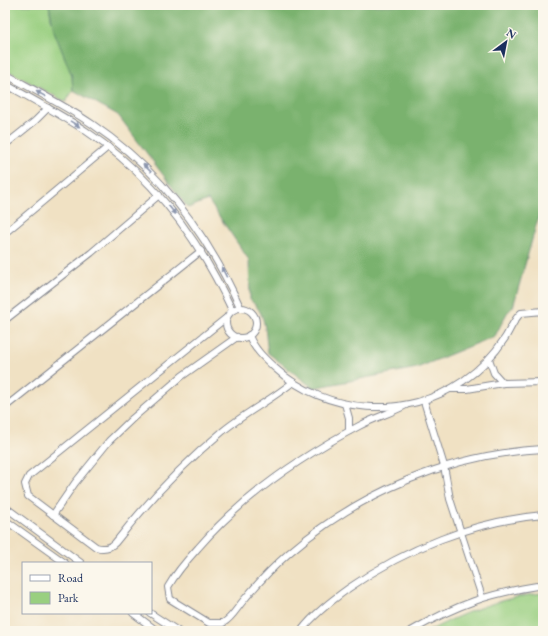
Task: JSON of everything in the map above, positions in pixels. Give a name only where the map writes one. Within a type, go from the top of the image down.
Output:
[{"type":"street","points":[[5,74],[92,124],[146,167],[178,202],[200,232],[225,274],[240,307]]},
{"type":"street","points":[[5,84],[48,108],[108,147],[159,195],[201,251],[232,310]]},
{"type":"street","points":[[5,145],[48,108]]},
{"type":"street","points":[[5,233],[108,147]]},
{"type":"street","points":[[5,320],[91,253],[159,195]]},
{"type":"street","points":[[5,407],[201,251]]},
{"type":"street","points":[[53,515],[75,483],[110,441],[133,418],[182,376],[236,337],[249,335],[255,328],[255,318],[250,310],[240,307],[232,310],[226,318],[29,476],[25,484],[28,496],[53,515],[96,546],[100,548],[109,547],[115,543],[168,482],[194,456],[224,430],[293,382]]},
{"type":"street","points":[[249,335],[257,348],[270,363],[293,382],[312,393],[345,404],[371,407],[406,405],[424,401],[451,389],[472,375],[489,359],[521,313],[543,311]]},
{"type":"street","points":[[226,318],[228,330],[236,337]]},
{"type":"street","points":[[489,359],[494,372],[503,383]]},
{"type":"street","points":[[451,389],[467,389],[503,383],[543,382]]},
{"type":"street","points":[[424,401],[444,466],[450,499],[482,597]]},
{"type":"street","points":[[345,404],[349,418],[349,431]]},
{"type":"street","points":[[406,405],[349,431],[299,460],[262,485],[223,521],[194,553],[171,582],[168,587],[168,595],[174,603],[209,623],[223,623],[276,565],[321,527],[367,499],[403,482],[444,466],[497,454],[543,449]]},
{"type":"street","points":[[5,507],[80,562]]},
{"type":"street","points":[[302,631],[322,609],[382,567],[435,542],[461,533],[507,520],[543,515]]},
{"type":"street","points":[[5,520],[64,562]]},
{"type":"street","points":[[411,631],[445,612],[482,597],[543,586]]},
{"type":"street","points":[[134,614],[157,631]]},
{"type":"street","points":[[152,614],[178,631]]},
{"type":"green space","points":[[5,5],[49,5],[51,18],[72,76],[73,90],[66,102],[5,69]]},
{"type":"green space","points":[[49,5],[543,5],[543,201],[513,307],[507,313],[495,336],[417,368],[313,388],[268,353],[264,324],[260,311],[250,300],[249,260],[208,200],[188,208],[118,115],[73,90],[72,76],[54,31]]},
{"type":"green space","points":[[543,593],[543,628],[537,631],[429,631],[484,606],[513,598]]}]
